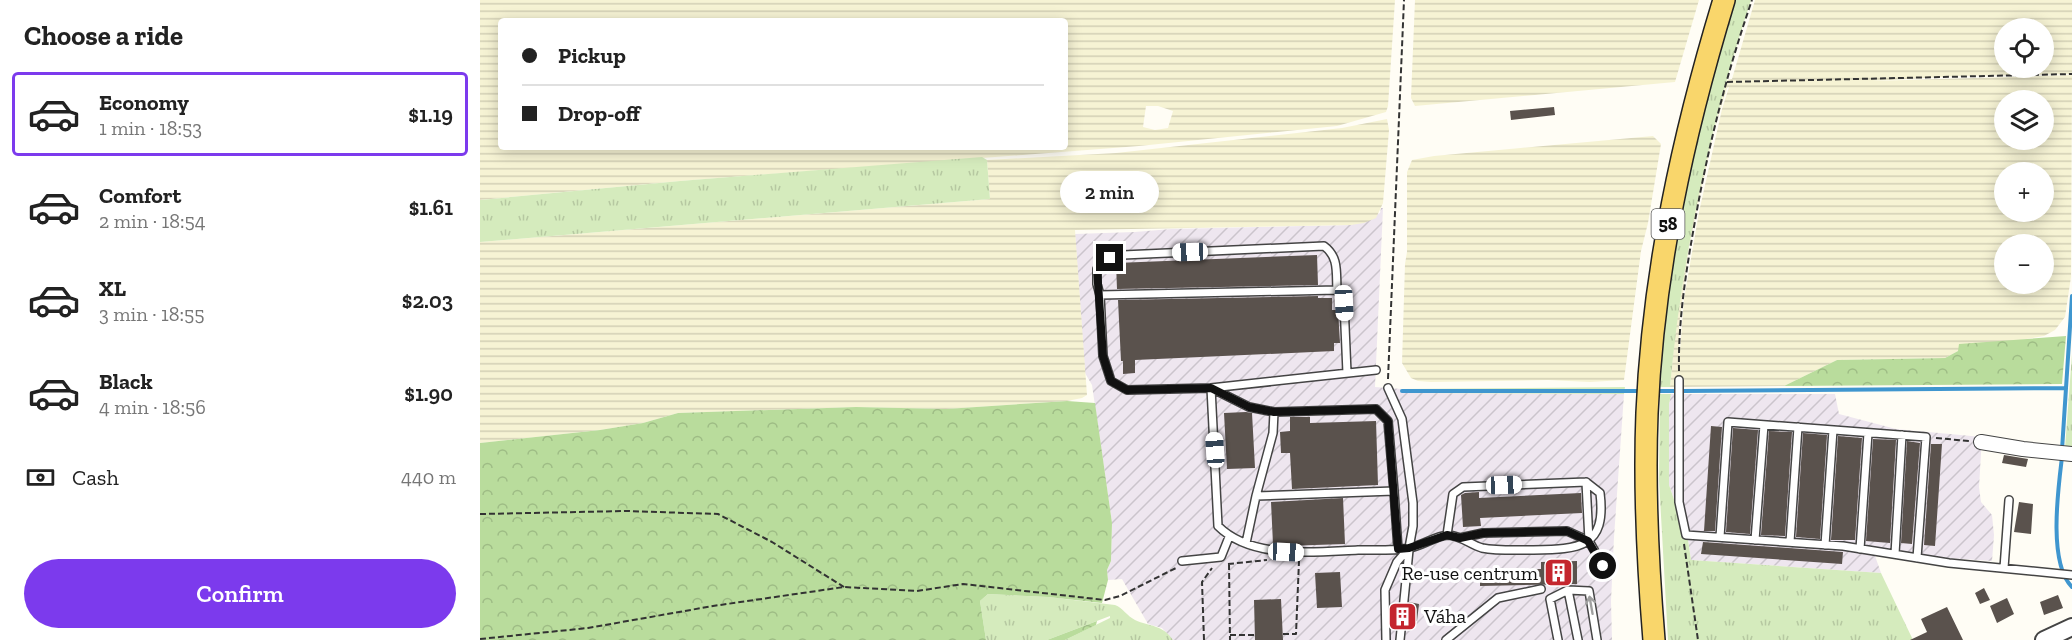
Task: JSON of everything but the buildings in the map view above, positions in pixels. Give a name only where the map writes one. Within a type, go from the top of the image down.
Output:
[{"type":"main road","name":"58","points":[[1654,640],[1646,454],[1655,309],[1683,151],[1705,62],[1724,0]]},
{"type":"street","points":[[1981,442],[2072,454]]},
{"type":"street","points":[[2044,640],[2072,627]]},
{"type":"lane","points":[[1347,373],[1344,303],[1337,290],[1335,260],[1332,252],[1324,246],[1116,256],[1097,269],[1103,356],[1111,381],[1127,390],[1211,388],[1376,370]]},
{"type":"lane","points":[[1100,295],[1337,290]]},
{"type":"lane","points":[[1679,380],[1679,502],[1686,535],[1825,545],[1917,558],[2072,575]]},
{"type":"lane","points":[[1211,388],[1249,407],[1274,412],[1376,409],[1388,421],[1398,549]]},
{"type":"lane","points":[[1211,388],[1218,526],[1229,537],[1274,551],[1409,548],[1447,535],[1480,547],[1496,550],[1567,549],[1588,541],[1600,527],[1602,511],[1600,493],[1586,482],[1463,487],[1452,494],[1447,535]]},
{"type":"lane","points":[[1388,388],[1402,419],[1413,503],[1413,526],[1400,640]]},
{"type":"lane","points":[[1246,543],[1273,433],[1274,412]]},
{"type":"lane","points":[[1720,537],[1728,422],[1926,437],[1917,558]]},
{"type":"lane","points":[[1755,540],[1764,425]]},
{"type":"lane","points":[[1790,543],[1798,427]]},
{"type":"lane","points":[[1825,545],[1833,430]]},
{"type":"lane","points":[[1860,549],[1868,433]]},
{"type":"lane","points":[[1895,554],[1902,435]]},
{"type":"lane","points":[[1586,482],[1588,541],[1603,566]]},
{"type":"lane","points":[[1256,496],[1394,491]]},
{"type":"lane","points":[[2004,568],[2009,500]]},
{"type":"lane","points":[[1460,538],[1483,533],[1567,531],[1588,541]]},
{"type":"lane","points":[[1180,564],[1221,557],[1229,537]]},
{"type":"lane","points":[[1386,640],[1385,590],[1397,562],[1409,548]]},
{"type":"lane","points":[[1446,640],[1498,598],[1541,589]]},
{"type":"lane","points":[[1568,590],[1578,640]]},
{"type":"lane","points":[[1558,640],[1550,599],[1568,590],[1589,591],[1597,640]]},
{"type":"path","points":[[1388,388],[1404,0]]},
{"type":"path","points":[[1679,380],[1678,342],[1686,272],[1702,180],[1727,82],[1752,0]]},
{"type":"path","points":[[1727,82],[2072,74]]},
{"type":"path","points":[[1926,437],[1981,442]]},
{"type":"path","points":[[480,514],[627,511],[718,514],[772,542],[844,587]]},
{"type":"path","points":[[1686,535],[1683,546],[1698,640]]},
{"type":"path","points":[[1283,634],[1296,634],[1299,552]]},
{"type":"path","points":[[1222,564],[1274,559]]},
{"type":"path","points":[[480,639],[588,628],[713,606],[844,587],[917,591],[963,584],[1105,600],[1120,596],[1180,564]]},
{"type":"path","points":[[1229,564],[1230,640]]},
{"type":"path","points":[[1202,566],[1214,565],[1202,582],[1204,640]]},
{"type":"path","points":[[1230,635],[1255,635]]},
{"type":"shaded area","points":[[480,0],[1395,0],[1386,112],[1337,126],[1139,146],[680,181],[480,200]],"holes":[[[1146,106],[1158,106],[1173,111],[1168,128],[1155,130],[1143,127]]]},
{"type":"shaded area","points":[[1415,0],[1699,0],[1675,82],[1415,106],[1411,98]]},
{"type":"shaded area","points":[[1755,0],[2072,0],[2072,74],[2054,74],[2054,18],[1994,18],[1994,75],[1872,81],[2054,78],[2054,76],[2072,75],[2071,277],[2065,317],[2055,330],[2044,336],[1958,351],[1945,358],[1837,360],[1784,386],[1670,387],[1675,332],[1693,216],[1703,173],[1727,80],[1732,79]],"holes":[[[1729,87],[1699,212],[1684,299],[1679,363],[1679,327],[1689,246],[1714,131]]]},
{"type":"shaded area","points":[[1387,119],[1389,130],[1383,203],[1376,218],[1364,223],[1075,230],[1087,395],[1082,398],[946,409],[856,407],[678,413],[643,423],[600,430],[480,443],[480,242],[990,199],[987,160],[1116,153],[1342,128]]},
{"type":"shaded area","points":[[1653,136],[1661,144],[1641,251],[1624,380],[1431,382],[1411,378],[1402,363],[1407,252],[1407,172],[1412,160],[1434,156]]},
{"type":"shaded area","points":[[1383,208],[1375,387],[1402,389],[1403,393],[1624,394],[1614,537],[1612,640],[1173,640],[1162,628],[1148,624],[1122,579],[1108,580],[1112,523],[1092,385],[1085,373],[1075,234],[1171,229],[1351,225],[1380,213]]},
{"type":"shaded area","points":[[1671,394],[1835,394],[1839,414],[1896,429],[1982,437],[1979,487],[1981,502],[1992,515],[1994,535],[1992,561],[1874,553],[1881,573],[1691,560],[1688,540],[1669,485]]},
{"type":"green space","points":[[1735,0],[1751,0],[1723,95],[1700,191],[1682,288],[1670,387],[1660,387],[1669,288],[1686,191],[1708,95]]},
{"type":"green space","points":[[982,157],[987,160],[990,199],[480,242],[480,200],[680,181]]},
{"type":"green space","points":[[2066,336],[2062,384],[1784,386],[1837,360],[1945,358],[1958,351],[1959,344]]},
{"type":"green space","points":[[2072,354],[2072,449],[2065,448]]},
{"type":"green space","points":[[1625,387],[1624,394],[1402,393],[1402,389]]},
{"type":"green space","points":[[1660,394],[1671,394],[1669,485],[1688,540],[1691,560],[1881,573],[1913,640],[1668,640],[1659,480]]},
{"type":"green space","points":[[1067,401],[1095,403],[1112,523],[1111,561],[1107,570],[1108,580],[1102,603],[988,594],[980,601],[986,640],[480,640],[480,443],[600,430],[643,423],[678,413],[856,407],[946,409]]},
{"type":"green space","points":[[988,594],[1048,597],[1115,605],[1135,620],[1165,631],[1173,640],[1065,640],[1110,616],[1047,640],[986,640],[980,601]]},
{"type":"green space","points":[[1097,621],[1096,625],[1065,640],[1047,640]]},
{"type":"waterway","points":[[2066,388],[2072,296]]},
{"type":"waterway","points":[[1683,391],[2066,388],[2062,450]]},
{"type":"waterway","points":[[1402,391],[1641,391]]},
{"type":"waterway","points":[[1655,391],[1676,391]]},
{"type":"waterway","points":[[2062,457],[2057,506],[2057,544],[2065,576],[2072,587]]},
{"type":"place","name":"Re-use centrum","points":[[1559,573]]},
{"type":"place","name":"Váha","points":[[1403,616]]},
{"type":"route","points":[[1110,258],[1097,269],[1097,284],[1100,295],[1103,356],[1111,381],[1127,390],[1211,388],[1249,407],[1274,412],[1376,409],[1388,421],[1398,549],[1409,548],[1447,535],[1460,538],[1483,533],[1567,531],[1588,541],[1603,566]]}]
